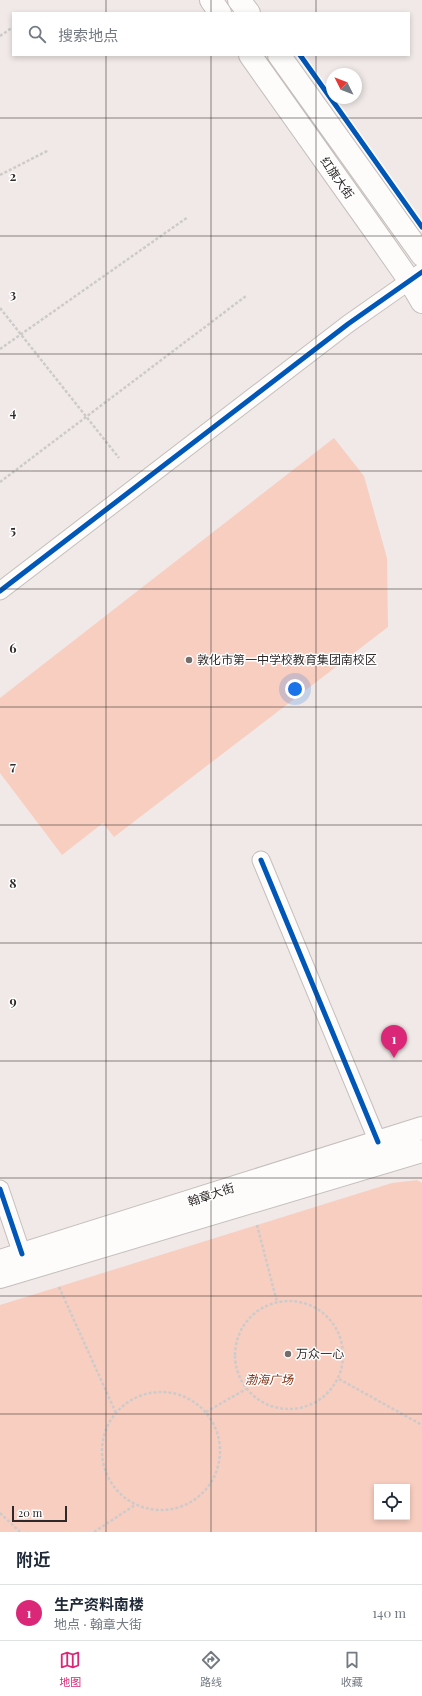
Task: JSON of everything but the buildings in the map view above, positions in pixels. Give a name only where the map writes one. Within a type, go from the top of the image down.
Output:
[{"type":"main road","points":[[211,0],[219,12]]},
{"type":"main road","points":[[240,0],[248,12]]},
{"type":"main road","name":"红旗大街","points":[[251,56],[416,276],[422,302]]},
{"type":"main road","name":"红旗大街","points":[[280,56],[422,255]]},
{"type":"main road","name":"翰章大街","points":[[0,1261],[422,1128]]},
{"type":"main road","name":"翰章大街","points":[[0,1277],[422,1151]]},
{"type":"street","points":[[0,591],[348,324],[416,276]]},
{"type":"street","points":[[260,860],[378,1142]]},
{"type":"street","points":[[0,1189],[22,1254]]},
{"type":"path","points":[[0,36],[12,28]]},
{"type":"path","points":[[0,175],[49,150]]},
{"type":"path","points":[[0,350],[20,334],[188,217]]},
{"type":"path","points":[[0,482],[246,296]]},
{"type":"path","points":[[0,308],[119,458]]},
{"type":"path","points":[[256,1225],[277,1302]]},
{"type":"path","points":[[59,1287],[116,1413]]},
{"type":"path","points":[[294,1300],[311,1304],[326,1314],[337,1328],[343,1344],[344,1362],[339,1379],[329,1393],[314,1404],[296,1409],[277,1408],[260,1401],[246,1389],[237,1372],[234,1354],[238,1336],[247,1320],[260,1308],[277,1302],[294,1300]]},
{"type":"path","points":[[339,1379],[422,1425]]},
{"type":"path","points":[[206,1412],[246,1389]]},
{"type":"path","points":[[154,1392],[173,1392],[191,1399],[206,1412],[217,1429],[221,1449],[218,1469],[208,1487],[194,1501],[175,1509],[155,1510],[135,1505],[120,1494],[108,1479],[102,1461],[102,1442],[108,1423],[120,1408],[136,1397],[154,1392]]},
{"type":"path","points":[[94,1532],[135,1505]]},
{"type":"path","points":[[0,1514],[20,1532]]},
{"type":"green space","name":"敦化市第一中学校教育集团南校区","points":[[334,438],[364,476],[387,558],[388,627],[114,837],[103,823],[62,855],[0,773],[0,698]]},
{"type":"green space","name":"渤海广场","points":[[417,1180],[422,1183],[422,1532],[0,1532],[0,1305],[392,1183]]},
{"type":"cycle path","points":[[301,56],[422,227]]},
{"type":"cycle path","points":[[0,591],[348,324],[422,272]]},
{"type":"cycle path","points":[[261,860],[378,1142]]},
{"type":"cycle path","points":[[0,1189],[22,1254]]},
{"type":"place","name":"敦化市第一中学校教育集团南校区","points":[[189,660]]},
{"type":"place","name":"生产资料南楼","points":[[394,1058]]},
{"type":"place","name":"万众一心","points":[[288,1354]]}]
